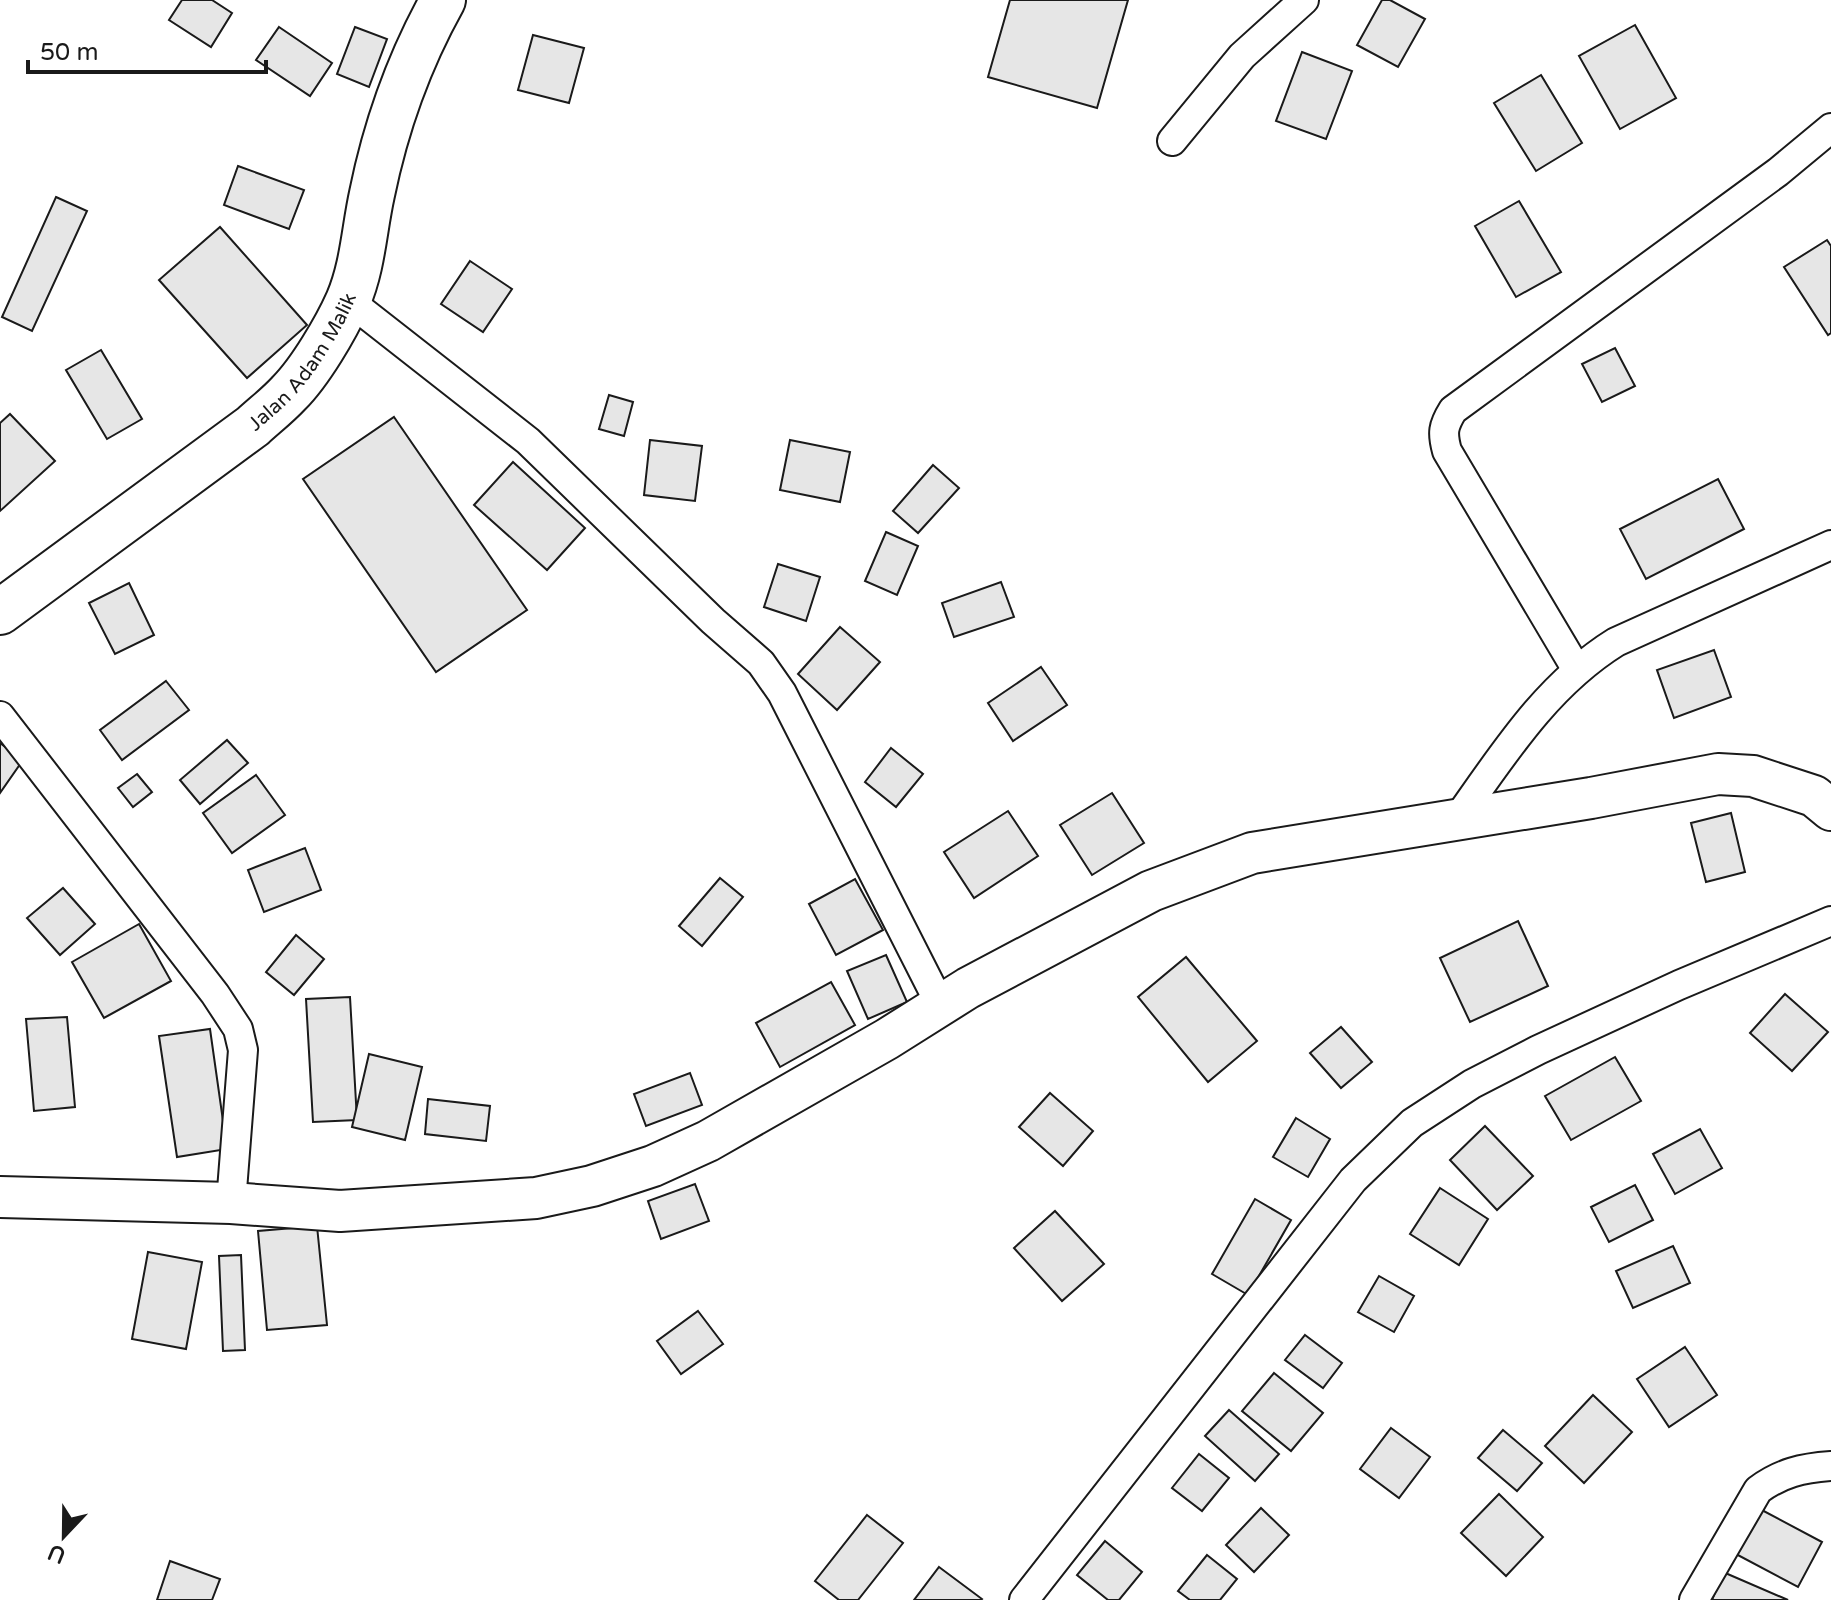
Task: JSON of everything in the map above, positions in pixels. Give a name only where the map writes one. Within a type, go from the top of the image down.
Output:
[{"type":"highway","name":"Jalan Adam Malik","points":[[0,612],[240,435],[292,391],[328,338],[348,300],[361,264],[371,195],[391,115],[418,45],[443,0]]},
{"type":"main road","points":[[0,1197],[231,1203],[340,1211],[536,1198],[592,1186],[653,1166],[708,1141],[809,1085],[968,988],[1151,891],[1222,862],[1252,853],[1591,798],[1718,774],[1753,776],[1825,796]]},
{"type":"street","points":[[1172,141],[1242,56],[1304,0]]},
{"type":"street","points":[[1577,670],[1447,451],[1442,434],[1444,424],[1453,410],[1778,172],[1831,128]]},
{"type":"street","points":[[348,300],[528,441],[713,621],[761,663],[782,693],[941,1006]]},
{"type":"street","points":[[1458,818],[1543,702],[1591,657],[1616,642],[1831,545]]},
{"type":"street","points":[[0,716],[215,994],[238,1029],[243,1050],[231,1203]]},
{"type":"street","points":[[1024,1600],[1353,1180],[1412,1123],[1472,1084],[1538,1050],[1679,985],[1831,921]]},
{"type":"street","points":[[1694,1600],[1758,1490],[1775,1478],[1797,1469],[1831,1466]]},
{"type":"building","points":[[182,0],[212,0],[232,13],[211,47],[169,20]]},
{"type":"building","points":[[1010,0],[1128,0],[1097,108],[988,77]]},
{"type":"building","points":[[1382,0],[1390,0],[1425,19],[1398,67],[1357,45]]},
{"type":"building","points":[[1635,25],[1676,98],[1620,129],[1579,56]]},
{"type":"building","points":[[279,27],[332,63],[310,96],[256,60]]},
{"type":"building","points":[[355,27],[387,39],[369,87],[337,74]]},
{"type":"building","points":[[533,35],[584,48],[569,103],[518,90]]},
{"type":"building","points":[[1302,52],[1352,71],[1326,139],[1276,121]]},
{"type":"building","points":[[1541,75],[1582,143],[1536,171],[1494,103]]},
{"type":"building","points":[[238,166],[304,190],[289,229],[224,205]]},
{"type":"building","points":[[56,197],[87,211],[32,331],[2,317]]},
{"type":"building","points":[[1519,201],[1561,272],[1516,297],[1475,226]]},
{"type":"building","points":[[220,227],[307,325],[247,378],[159,280]]},
{"type":"building","points":[[1827,240],[1831,246],[1831,333],[1828,335],[1784,267]]},
{"type":"building","points":[[470,261],[512,289],[483,332],[441,304]]},
{"type":"building","points":[[1615,348],[1635,386],[1602,402],[1582,364]]},
{"type":"building","points":[[101,350],[142,419],[107,439],[66,370]]},
{"type":"building","points":[[609,395],[633,402],[624,436],[599,429]]},
{"type":"building","points":[[10,414],[55,461],[0,511],[0,423]]},
{"type":"building","points":[[394,417],[527,610],[436,672],[303,479]]},
{"type":"building","points":[[650,440],[702,446],[695,501],[644,495]]},
{"type":"building","points":[[790,440],[850,452],[840,502],[780,490]]},
{"type":"building","points":[[513,462],[585,528],[547,570],[474,505]]},
{"type":"building","points":[[933,465],[959,488],[918,533],[893,511]]},
{"type":"building","points":[[1718,479],[1744,529],[1646,579],[1620,529]]},
{"type":"building","points":[[886,532],[918,546],[897,595],[865,581]]},
{"type":"building","points":[[778,564],[820,577],[806,621],[764,607]]},
{"type":"building","points":[[1001,582],[1014,617],[954,637],[942,603]]},
{"type":"building","points":[[129,583],[154,635],[115,654],[89,603]]},
{"type":"building","points":[[840,627],[880,662],[837,710],[798,674]]},
{"type":"building","points":[[1714,650],[1731,697],[1674,718],[1657,670]]},
{"type":"building","points":[[1041,667],[1067,705],[1013,741],[988,703]]},
{"type":"building","points":[[166,681],[189,710],[122,760],[100,730]]},
{"type":"building","points":[[227,740],[248,763],[200,804],[180,780]]},
{"type":"building","points":[[0,743],[23,760],[0,793]]},
{"type":"building","points":[[891,748],[923,774],[896,807],[865,782]]},
{"type":"building","points":[[137,774],[152,792],[133,807],[118,788]]},
{"type":"building","points":[[256,775],[285,815],[232,853],[203,813]]},
{"type":"building","points":[[1112,793],[1144,843],[1092,875],[1060,825]]},
{"type":"building","points":[[1008,811],[1038,856],[974,898],[944,852]]},
{"type":"building","points":[[1731,813],[1745,872],[1706,882],[1691,823]]},
{"type":"building","points":[[305,848],[321,890],[264,912],[248,870]]},
{"type":"building","points":[[720,878],[743,897],[702,946],[679,926]]},
{"type":"building","points":[[855,879],[883,930],[836,955],[809,904]]},
{"type":"building","points":[[63,888],[95,924],[60,955],[27,918]]},
{"type":"building","points":[[1518,921],[1548,986],[1470,1022],[1440,958]]},
{"type":"building","points":[[139,924],[171,981],[104,1018],[72,962]]},
{"type":"building","points":[[296,935],[324,959],[294,995],[266,972]]},
{"type":"building","points":[[886,955],[907,1002],[868,1019],[847,971]]},
{"type":"building","points":[[1186,957],[1257,1041],[1208,1082],[1138,997]]},
{"type":"building","points":[[831,982],[855,1025],[780,1067],[756,1023]]},
{"type":"building","points":[[1785,994],[1828,1032],[1792,1071],[1750,1033]]},
{"type":"building","points":[[350,997],[357,1120],[313,1122],[306,999]]},
{"type":"building","points":[[67,1017],[75,1107],[34,1111],[26,1019]]},
{"type":"building","points":[[1341,1027],[1372,1062],[1341,1088],[1310,1053]]},
{"type":"building","points":[[210,1029],[227,1149],[177,1157],[159,1036]]},
{"type":"building","points":[[369,1054],[422,1067],[405,1140],[352,1127]]},
{"type":"building","points":[[1615,1057],[1641,1101],[1571,1140],[1545,1096]]},
{"type":"building","points":[[690,1073],[702,1105],[646,1126],[634,1094]]},
{"type":"building","points":[[1050,1093],[1093,1131],[1063,1166],[1019,1127]]},
{"type":"building","points":[[428,1099],[490,1106],[486,1141],[425,1134]]},
{"type":"building","points":[[1296,1118],[1330,1139],[1308,1177],[1273,1157]]},
{"type":"building","points":[[1485,1126],[1533,1176],[1497,1210],[1450,1160]]},
{"type":"building","points":[[1700,1129],[1722,1168],[1675,1194],[1653,1154]]},
{"type":"building","points":[[695,1184],[709,1221],[661,1239],[648,1201]]},
{"type":"building","points":[[1635,1185],[1653,1220],[1609,1242],[1591,1207]]},
{"type":"building","points":[[1440,1188],[1488,1219],[1459,1265],[1410,1234]]},
{"type":"building","points":[[1255,1199],[1291,1220],[1248,1295],[1212,1274]]},
{"type":"building","points":[[1055,1211],[1104,1264],[1062,1301],[1014,1248]]},
{"type":"building","points":[[317,1226],[327,1325],[267,1330],[258,1231]]},
{"type":"building","points":[[1673,1246],[1690,1283],[1633,1308],[1616,1271]]},
{"type":"building","points":[[148,1252],[202,1262],[186,1349],[132,1339]]},
{"type":"building","points":[[241,1255],[245,1350],[223,1351],[219,1256]]},
{"type":"building","points":[[1379,1276],[1414,1296],[1394,1332],[1358,1312]]},
{"type":"building","points":[[698,1311],[723,1344],[681,1374],[657,1341]]},
{"type":"building","points":[[1305,1335],[1342,1363],[1323,1388],[1285,1360]]},
{"type":"building","points":[[1685,1347],[1717,1395],[1669,1427],[1637,1379]]},
{"type":"building","points":[[1274,1373],[1323,1413],[1291,1451],[1242,1411]]},
{"type":"building","points":[[1593,1395],[1632,1432],[1584,1483],[1545,1446]]},
{"type":"building","points":[[1229,1410],[1279,1454],[1255,1481],[1205,1436]]},
{"type":"building","points":[[1391,1428],[1430,1457],[1399,1498],[1360,1469]]},
{"type":"building","points":[[1503,1430],[1542,1463],[1517,1491],[1478,1458]]},
{"type":"building","points":[[1199,1454],[1229,1478],[1202,1511],[1172,1488]]},
{"type":"building","points":[[1499,1494],[1543,1537],[1506,1576],[1461,1533]]},
{"type":"building","points":[[1261,1508],[1289,1535],[1254,1572],[1226,1545]]},
{"type":"building","points":[[1758,1508],[1822,1542],[1798,1587],[1734,1553]]},
{"type":"building","points":[[867,1515],[903,1543],[858,1600],[839,1600],[815,1581]]},
{"type":"building","points":[[1105,1541],[1142,1572],[1119,1600],[1108,1600],[1077,1575]]},
{"type":"building","points":[[1207,1555],[1237,1579],[1220,1600],[1190,1600],[1178,1591]]},
{"type":"building","points":[[170,1561],[220,1579],[212,1600],[157,1600]]},
{"type":"building","points":[[939,1567],[982,1599],[914,1600]]},
{"type":"building","points":[[1723,1572],[1788,1600],[1712,1600]]}]
